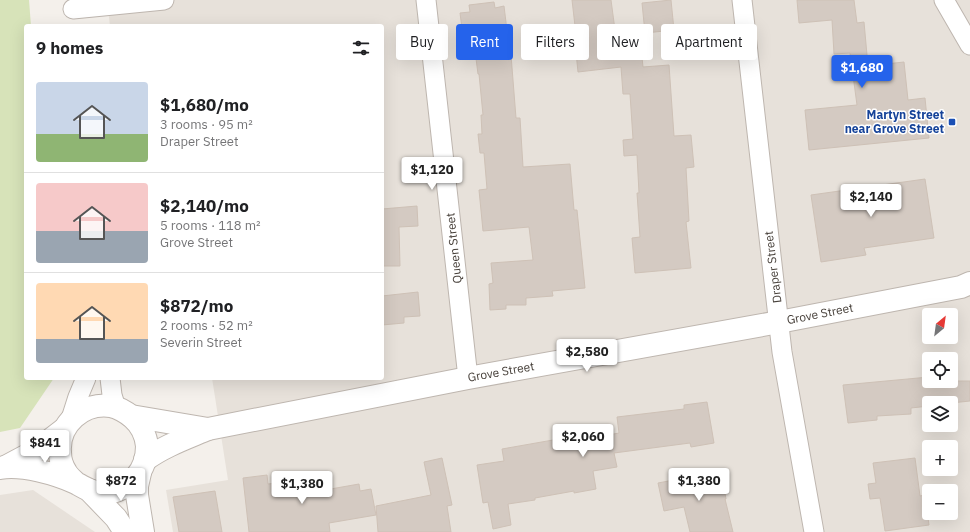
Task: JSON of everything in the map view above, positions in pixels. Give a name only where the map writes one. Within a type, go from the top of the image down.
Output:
[{"type":"street","points":[[74,12],[164,0]]},
{"type":"street","name":"Queen Street","points":[[426,0],[468,378]]},
{"type":"street","name":"Draper Street","points":[[742,0],[782,352],[814,532]]},
{"type":"street","points":[[944,0],[970,44]]},
{"type":"street","name":"Grove Street","points":[[143,467],[154,454],[208,429],[468,378],[779,322],[967,286]]},
{"type":"street","points":[[85,380],[60,444],[60,459],[66,472],[112,514],[125,532]]},
{"type":"street","points":[[110,380],[112,395],[123,412]]},
{"type":"street","points":[[3,467],[37,450],[84,410],[97,406],[112,406],[136,420],[144,432],[147,446],[143,467],[137,486],[143,532]]},
{"type":"street","name":"Grove Street","points":[[123,412],[208,429]]},
{"type":"street","points":[[3,467],[38,470],[82,487],[103,493],[118,490],[130,484],[143,467]]},
{"type":"shaded area","points":[[107,0],[970,0],[970,532],[173,532],[166,490],[228,480],[212,380],[384,380],[384,24],[110,24]]},
{"type":"shaded area","points":[[33,490],[95,532],[0,532],[0,495]]},
{"type":"green space","points":[[0,0],[29,0],[31,24],[24,24],[24,380],[53,380],[20,428],[0,432]]},
{"type":"building","points":[[572,0],[611,0],[614,24],[597,24],[597,60],[642,60],[643,67],[669,65],[674,136],[691,135],[694,167],[686,168],[689,221],[686,222],[691,268],[635,273],[632,238],[640,237],[637,193],[639,193],[637,155],[624,156],[623,140],[633,139],[630,94],[623,94],[621,67],[578,72],[577,60],[589,60],[589,24],[575,24]]},
{"type":"building","points":[[671,0],[673,24],[661,24],[661,31],[653,32],[653,24],[644,24],[642,3]]},
{"type":"building","points":[[797,0],[854,0],[857,23],[864,22],[868,66],[904,62],[908,100],[925,98],[929,138],[809,150],[805,110],[857,105],[850,53],[834,54],[832,20],[799,23]]},
{"type":"building","points":[[494,2],[495,8],[504,6],[506,24],[461,24],[460,13],[470,12],[469,5]]},
{"type":"building","points":[[476,60],[511,60],[516,118],[520,118],[523,167],[570,164],[574,210],[577,210],[585,288],[552,291],[553,296],[526,298],[526,305],[506,305],[506,309],[490,310],[489,284],[493,283],[491,263],[533,260],[529,227],[483,231],[479,190],[487,189],[484,153],[480,153],[478,134],[482,134],[481,115],[483,115]]},
{"type":"building","points":[[925,179],[934,238],[864,248],[866,255],[821,262],[811,195]]},
{"type":"building","points":[[417,206],[418,226],[399,227],[400,266],[384,266],[384,209]]},
{"type":"building","points":[[418,292],[420,316],[404,317],[404,323],[384,325],[384,296]]},
{"type":"building","points":[[922,378],[922,388],[958,388],[958,381],[970,381],[970,401],[958,402],[958,396],[922,396],[922,407],[911,408],[911,414],[877,416],[877,420],[848,423],[843,385]]},
{"type":"building","points":[[707,402],[714,443],[691,447],[690,443],[614,453],[617,467],[593,471],[596,489],[574,493],[574,491],[535,498],[535,500],[508,504],[511,525],[493,529],[488,502],[483,503],[477,465],[504,461],[502,449],[587,434],[587,439],[619,433],[617,417],[684,409],[684,405]]},
{"type":"building","points":[[442,458],[452,505],[447,506],[451,532],[378,532],[376,506],[431,495],[424,462]]},
{"type":"building","points":[[915,458],[920,496],[922,496],[922,520],[928,520],[929,525],[885,531],[880,498],[870,499],[868,484],[876,483],[873,463]]},
{"type":"building","points":[[721,471],[725,499],[733,532],[690,532],[684,507],[664,511],[658,483]]},
{"type":"building","points":[[267,475],[268,484],[323,478],[325,490],[359,484],[360,491],[371,489],[376,515],[329,523],[330,532],[249,532],[243,478]]},
{"type":"building","points":[[215,491],[222,532],[179,532],[173,497]]},
{"type":"place","name":"Martyn Street near Grove Street","points":[[952,122]]}]
